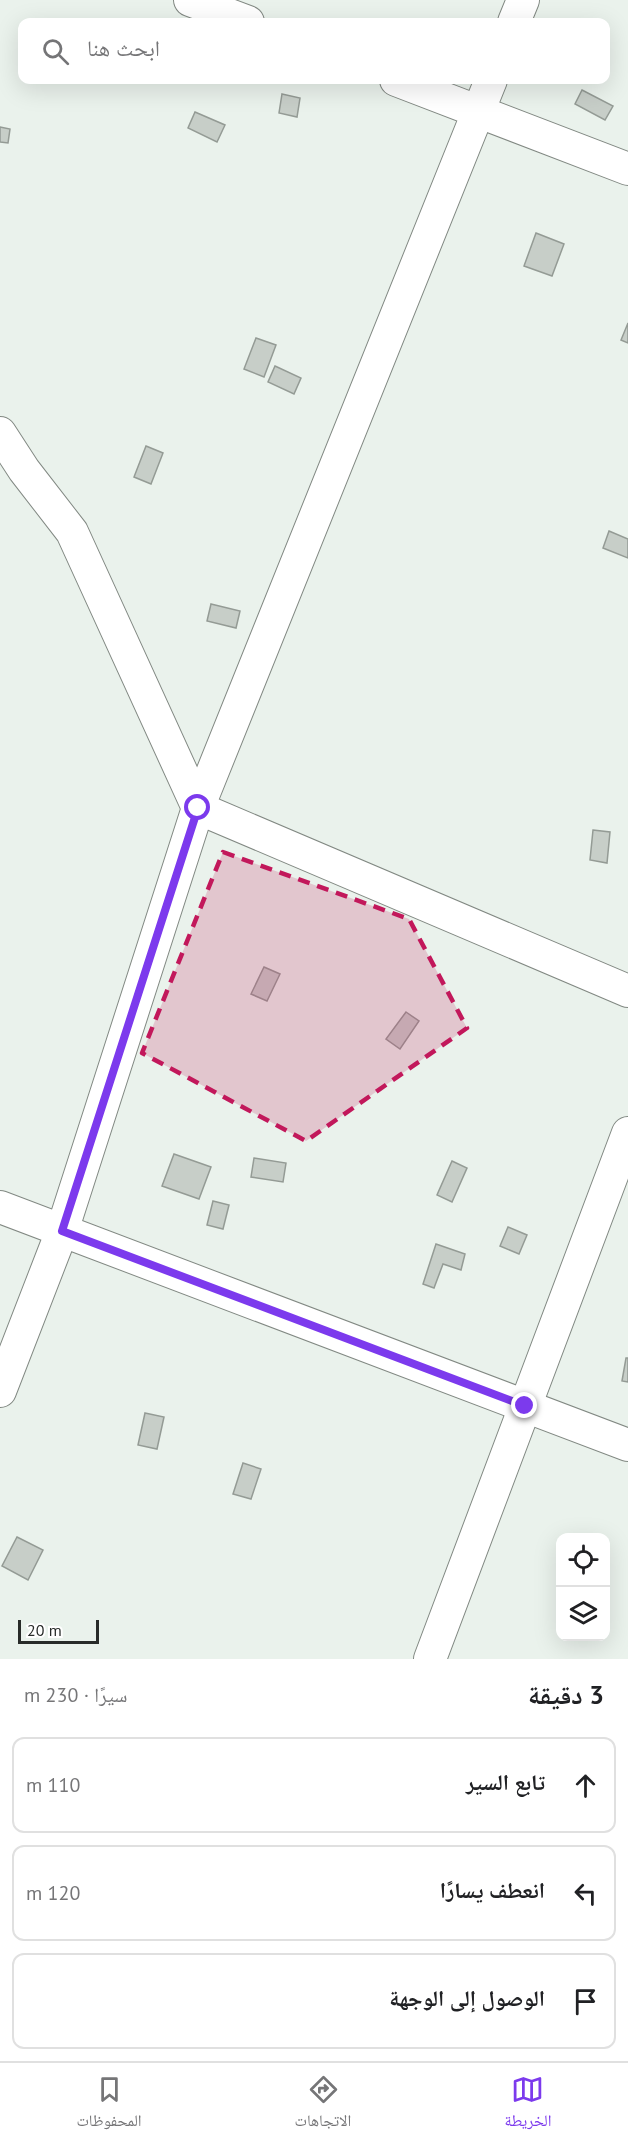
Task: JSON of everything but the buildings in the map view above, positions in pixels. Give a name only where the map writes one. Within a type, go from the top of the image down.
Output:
[{"type":"street","points":[[190,0],[237,18]]},
{"type":"street","points":[[516,18],[523,0]]},
{"type":"street","points":[[407,84],[628,169]]},
{"type":"street","points":[[0,1391],[62,1231],[198,808],[489,84]]},
{"type":"street","points":[[0,433],[24,470],[72,532],[198,808],[628,991]]},
{"type":"street","points":[[430,1659],[628,1133]]},
{"type":"street","points":[[0,1207],[628,1445]]},
{"type":"highlighted area","points":[[223,852],[409,919],[467,1028],[306,1141],[142,1053]]},
{"type":"route","points":[[198,808],[62,1231],[525,1406]]}]
